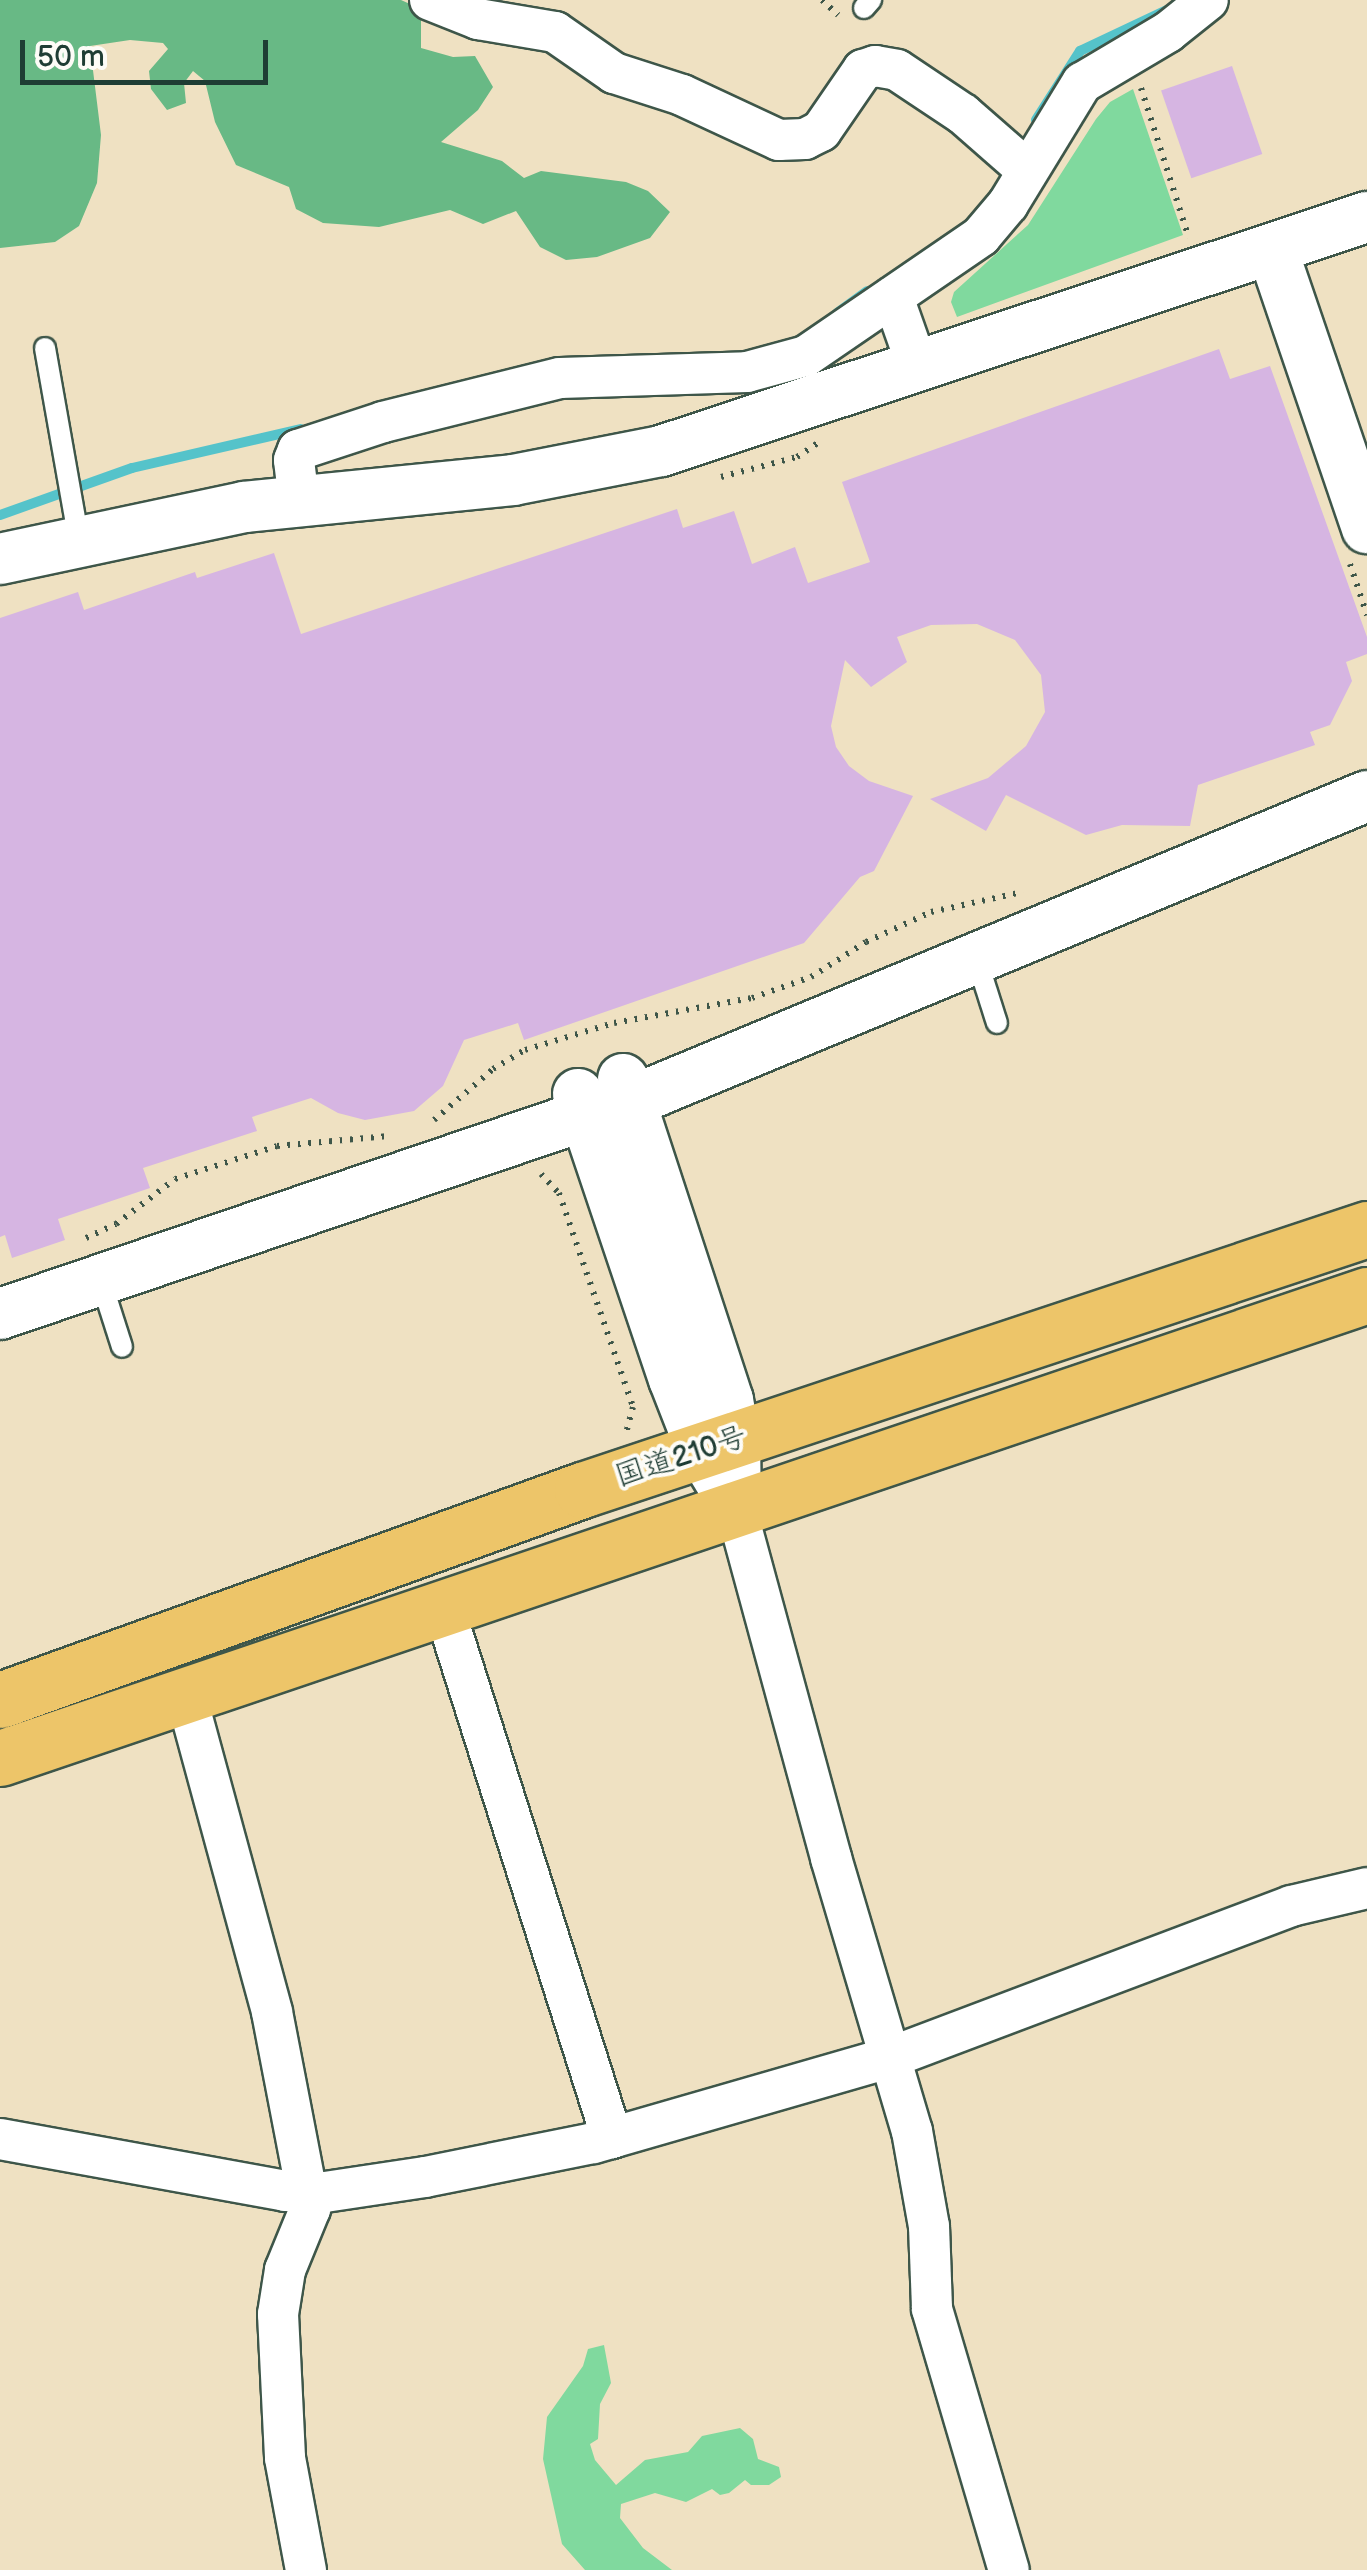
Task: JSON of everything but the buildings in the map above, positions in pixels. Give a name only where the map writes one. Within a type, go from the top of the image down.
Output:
[{"type":"highway","name":"国道210号","points":[[0,1700],[718,1445],[1367,1229]]},
{"type":"highway","points":[[0,1758],[1367,1295]]},
{"type":"street","points":[[430,0],[478,19],[555,32],[614,73],[671,91],[779,140],[805,139],[821,132],[862,70],[874,66],[897,70],[963,114],[1028,172]]},
{"type":"street","points":[[299,501],[294,455],[303,446],[452,402],[560,378],[747,372],[806,356],[981,236],[1028,172],[1082,83],[1168,32],[1208,0]]},
{"type":"street","points":[[1,555],[206,514],[476,485],[620,460],[731,431],[1367,217]]},
{"type":"street","points":[[1272,249],[1367,528]]},
{"type":"street","points":[[893,296],[918,368]]},
{"type":"street","points":[[0,1288],[604,1097],[1367,776]]},
{"type":"street","points":[[0,1314],[84,1262],[604,1097],[976,958],[1367,796]]},
{"type":"street","points":[[604,1097],[718,1445],[912,2131],[925,2202],[932,2309],[1009,2570]]},
{"type":"street","points":[[444,1608],[612,2138]]},
{"type":"street","points":[[186,1695],[272,2012],[307,2192],[308,2219],[285,2270],[278,2314],[283,2435],[306,2570]]},
{"type":"street","points":[[0,2139],[154,2164],[242,2185],[307,2192],[425,2178],[612,2138],[889,2058],[1279,1910],[1367,1888]]},
{"type":"lane","points":[[45,348],[79,540]]},
{"type":"lane","points":[[976,958],[997,1023]]},
{"type":"lane","points":[[84,1262],[122,1347]]},
{"type":"path","points":[[1138,78],[1191,244]]},
{"type":"path","points":[[426,1124],[457,1104],[493,1070],[551,1040],[614,1023],[752,998],[812,977],[866,942],[931,912],[982,898],[1041,890]]},
{"type":"path","points":[[84,1262],[116,1224],[175,1178],[277,1146],[404,1132]]},
{"type":"path","points":[[532,1168],[559,1193],[627,1390],[633,1418],[623,1436]]},
{"type":"green space","points":[[0,0],[401,0],[421,9],[421,48],[453,57],[475,56],[493,87],[478,110],[441,142],[502,161],[524,178],[541,171],[626,182],[648,191],[670,212],[650,238],[597,257],[566,260],[540,247],[516,211],[483,224],[450,210],[379,227],[323,223],[296,209],[289,187],[236,165],[215,122],[205,81],[193,71],[184,83],[186,103],[167,110],[151,89],[149,71],[168,49],[163,43],[130,40],[90,46],[101,135],[97,183],[79,226],[55,242],[0,248]]},
{"type":"green space","points":[[1133,89],[1183,235],[957,317],[951,302],[954,292],[1028,225],[1096,119],[1110,102]]},
{"type":"green space","points":[[604,2345],[611,2383],[600,2404],[598,2439],[590,2444],[595,2460],[616,2485],[645,2460],[688,2452],[702,2436],[740,2428],[753,2439],[758,2459],[779,2467],[781,2477],[769,2485],[751,2485],[745,2480],[729,2493],[720,2495],[712,2489],[686,2502],[655,2493],[621,2504],[620,2518],[643,2548],[672,2570],[585,2570],[562,2544],[543,2459],[547,2417],[583,2366],[588,2349]]},
{"type":"waterway","points":[[1036,120],[1080,51],[1167,10]]},
{"type":"waterway","points":[[837,313],[867,291]]},
{"type":"waterway","points":[[0,515],[132,468],[301,429]]}]
